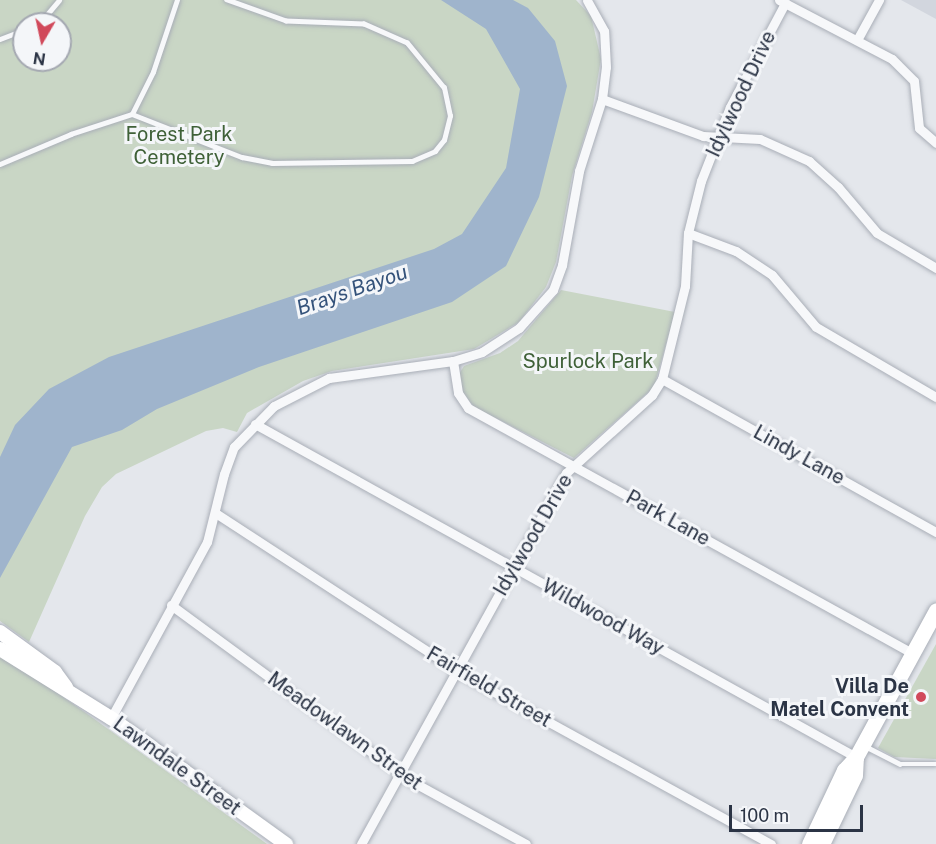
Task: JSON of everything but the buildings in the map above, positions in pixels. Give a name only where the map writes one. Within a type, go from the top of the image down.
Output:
[{"type":"main road","points":[[809,844],[832,806],[859,751],[936,610]]},
{"type":"main road","name":"Lawndale Street","points":[[3,643],[45,680],[67,689],[111,718],[286,844]]},
{"type":"main road","points":[[801,844],[832,806]]},
{"type":"main road","points":[[822,844],[832,806]]},
{"type":"main road","points":[[831,844],[832,806]]},
{"type":"street","points":[[111,718],[171,604],[207,542],[217,514],[224,474],[234,447],[255,424],[290,394],[329,378],[453,361],[497,344],[536,312],[553,290],[562,266],[579,171],[602,99],[604,32],[587,0]]},
{"type":"street","points":[[857,40],[879,0]]},
{"type":"street","points":[[782,2],[892,59],[914,81],[920,128],[936,143]]},
{"type":"street","name":"Idylwood Drive","points":[[361,844],[573,466],[652,395],[662,379],[685,286],[688,233],[701,181],[718,136],[782,2]]},
{"type":"street","points":[[602,99],[703,136],[760,138],[809,161],[838,186],[877,233],[936,268]]},
{"type":"street","points":[[688,233],[736,251],[772,275],[816,327],[936,397]]},
{"type":"street","name":"Park Lane","points":[[453,361],[458,393],[468,408],[912,653]]},
{"type":"street","name":"Lindy Lane","points":[[662,379],[936,531]]},
{"type":"street","name":"Wildwood Way","points":[[255,424],[514,568],[859,751]]},
{"type":"street","name":"Fairfield Street","points":[[217,514],[457,670],[771,844]]},
{"type":"street","name":"Meadowlawn Street","points":[[171,604],[401,774],[526,844]]},
{"type":"lane","points":[[49,12],[59,0]]},
{"type":"lane","points":[[132,114],[153,72],[177,0]]},
{"type":"lane","points":[[0,164],[71,134],[132,114],[242,157],[272,163],[412,161],[435,151],[444,141],[450,116],[444,88],[406,43],[364,24],[286,21],[227,0]]},
{"type":"lane","points":[[859,751],[900,764],[936,764]]},
{"type":"shaded area","points":[[901,0],[936,0],[936,19]]},
{"type":"green space","name":"Forest Park Cemetery","points":[[0,0],[576,0],[591,16],[601,59],[592,112],[572,176],[556,262],[546,287],[519,322],[474,349],[332,371],[303,381],[247,413],[237,432],[223,428],[206,431],[116,474],[102,487],[85,516],[29,642],[0,621]]},
{"type":"green space","name":"Spurlock Park","points":[[561,290],[675,312],[654,387],[574,458],[474,407],[462,391],[459,374],[464,366],[500,353],[518,341]]},
{"type":"green space","points":[[936,644],[936,759],[894,757],[878,748]]},
{"type":"green space","points":[[0,653],[86,713],[267,844],[0,844]]},
{"type":"water","name":"Brays Bayou","points":[[441,0],[513,0],[528,8],[555,41],[567,86],[539,197],[506,266],[452,302],[259,367],[157,409],[122,430],[72,447],[0,578],[0,457],[15,425],[49,389],[109,357],[434,249],[462,234],[506,168],[520,89],[486,29]]},
{"type":"place","name":"Villa De Matel Convent","points":[[921,697]]}]
